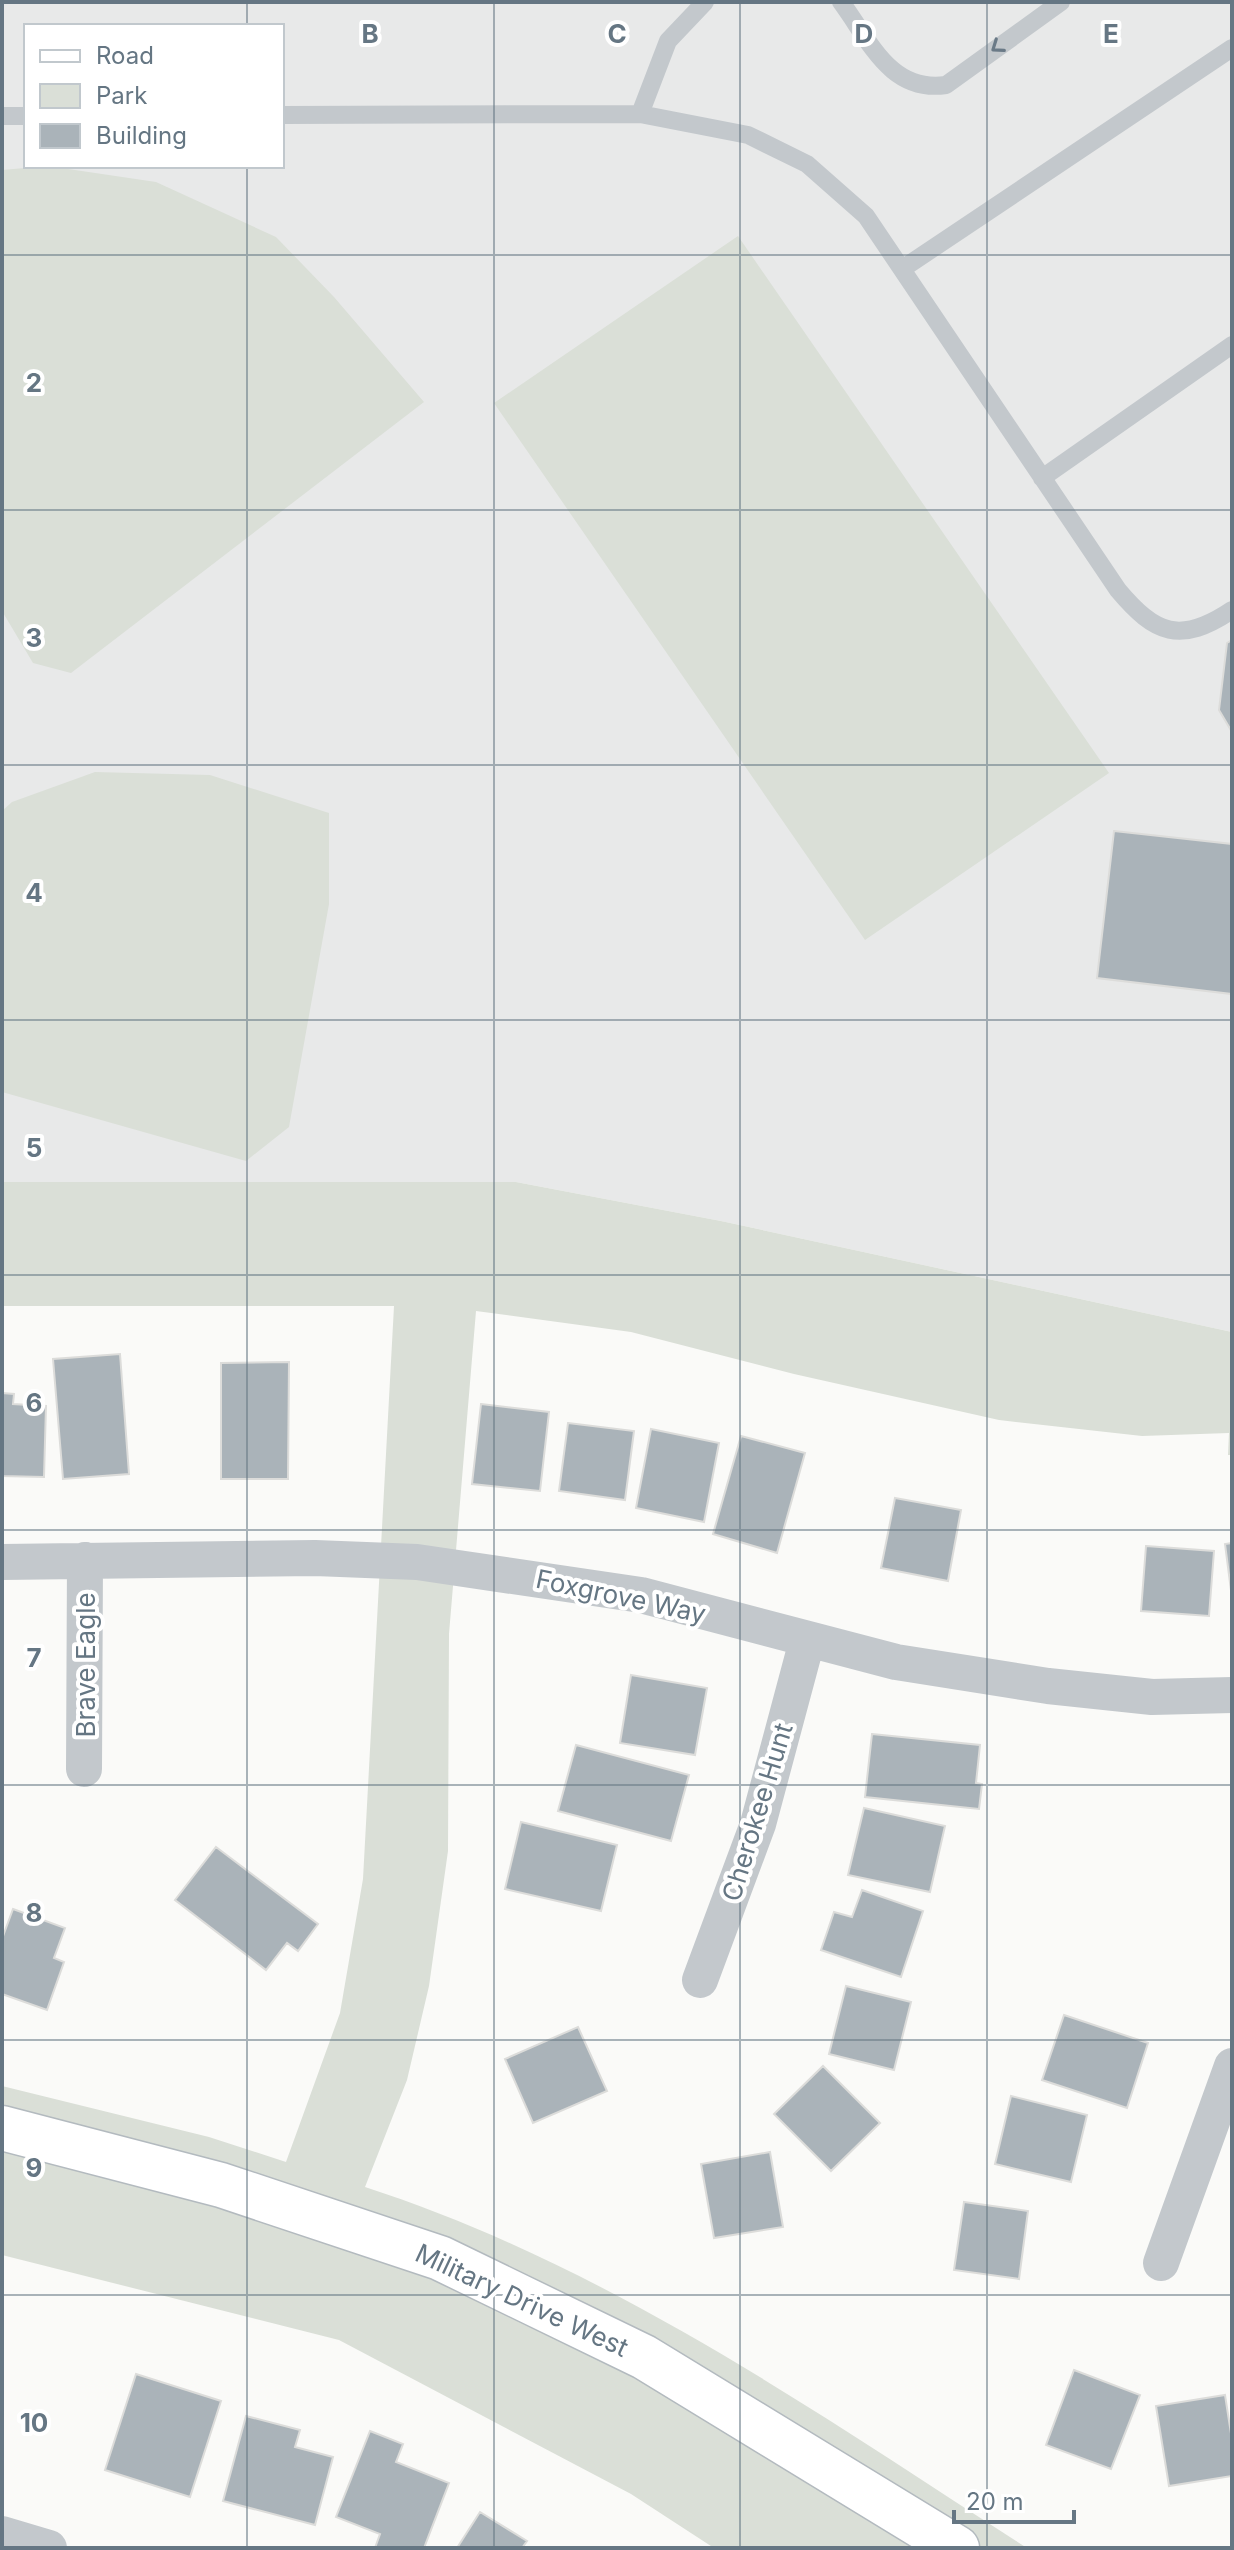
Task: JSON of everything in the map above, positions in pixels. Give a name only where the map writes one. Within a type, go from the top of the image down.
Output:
[{"type":"street","name":"Foxgrove Way","points":[[2,1562],[315,1558],[417,1562],[641,1595],[896,1662],[1048,1686],[1152,1697],[1232,1695]]},
{"type":"street","name":"Brave Eagle","points":[[84,1769],[85,1560]]},
{"type":"street","name":"Cherokee Hunt","points":[[700,1980],[758,1824],[807,1641]]},
{"type":"street","points":[[1161,2263],[1232,2066]]},
{"type":"street","name":"Military Drive West","points":[[2,2128],[221,2185],[440,2258],[644,2357],[957,2548]]},
{"type":"street","points":[[2,2534],[49,2548]]},
{"type":"lane","points":[[640,114],[668,41],[705,2]]},
{"type":"lane","points":[[847,4],[893,74],[924,88],[946,85],[1061,2]]},
{"type":"lane","points":[[902,269],[1232,48]]},
{"type":"lane","points":[[284,115],[640,114],[748,135],[807,164],[866,216],[1118,590],[1142,618],[1165,629],[1191,631],[1232,610]]},
{"type":"lane","points":[[2,116],[24,116]]},
{"type":"lane","points":[[1042,478],[1232,345]]},
{"type":"shaded area","points":[[2,2],[1232,2],[1232,1332],[721,1221],[516,1182],[2,1182]]},
{"type":"green space","points":[[62,168],[156,182],[276,237],[334,297],[424,402],[71,673],[33,663],[2,611],[2,170]]},
{"type":"green space","points":[[738,236],[1109,773],[865,940],[494,403]]},
{"type":"green space","points":[[95,772],[210,775],[329,813],[329,904],[289,1127],[246,1161],[2,1092],[2,811],[12,802]]},
{"type":"green space","points":[[2,1182],[516,1182],[721,1221],[1232,1332],[1232,1455],[1228,1455],[1229,1433],[1142,1436],[999,1420],[794,1374],[631,1332],[476,1311],[449,1634],[448,1851],[429,1986],[407,2080],[365,2187],[454,2219],[540,2257],[625,2300],[788,2395],[1027,2548],[714,2548],[631,2494],[339,2340],[2,2255],[2,2086],[209,2137],[286,2162],[340,2013],[363,1879],[394,1306],[2,1306]]},
{"type":"building","points":[[1232,640],[1232,732],[1219,710],[1227,643]]},
{"type":"building","points":[[1114,831],[1232,844],[1232,994],[1097,978]]},
{"type":"building","points":[[120,1354],[129,1474],[63,1479],[53,1359]]},
{"type":"building","points":[[289,1362],[288,1479],[221,1479],[221,1363]]},
{"type":"building","points":[[2,1393],[14,1394],[13,1404],[46,1406],[44,1477],[2,1476]]},
{"type":"building","points":[[481,1404],[549,1412],[540,1491],[472,1484]]},
{"type":"building","points":[[568,1423],[634,1431],[625,1500],[559,1491]]},
{"type":"building","points":[[651,1429],[719,1443],[704,1522],[636,1508]]},
{"type":"building","points":[[741,1436],[805,1453],[777,1553],[713,1534]]},
{"type":"building","points":[[895,1498],[961,1510],[948,1581],[881,1568]]},
{"type":"building","points":[[1232,1543],[1232,1598],[1225,1544]]},
{"type":"building","points":[[1146,1546],[1214,1551],[1209,1616],[1141,1611]]},
{"type":"building","points":[[631,1675],[707,1688],[695,1755],[620,1743]]},
{"type":"building","points":[[872,1734],[980,1745],[976,1783],[982,1784],[979,1809],[865,1797]]},
{"type":"building","points":[[576,1745],[689,1775],[671,1841],[558,1811]]},
{"type":"building","points":[[864,1808],[945,1826],[930,1892],[848,1875]]},
{"type":"building","points":[[521,1822],[617,1845],[601,1911],[505,1889]]},
{"type":"building","points":[[216,1847],[318,1924],[298,1951],[287,1943],[266,1970],[175,1900]]},
{"type":"building","points":[[862,1890],[923,1911],[901,1977],[821,1950],[834,1912],[852,1917]]},
{"type":"building","points":[[13,1909],[65,1928],[54,1958],[64,1962],[47,2010],[2,1994],[2,1939]]},
{"type":"building","points":[[846,1986],[911,2002],[894,2070],[829,2054]]},
{"type":"building","points":[[1064,2015],[1148,2043],[1127,2108],[1042,2080]]},
{"type":"building","points":[[578,2027],[607,2091],[533,2123],[505,2059]]},
{"type":"building","points":[[823,2066],[880,2123],[831,2171],[774,2114]]},
{"type":"building","points":[[1011,2096],[1087,2115],[1071,2182],[995,2164]]},
{"type":"building","points":[[770,2152],[783,2227],[714,2238],[701,2164]]},
{"type":"building","points":[[964,2202],[1028,2211],[1019,2279],[954,2270]]},
{"type":"building","points":[[1074,2370],[1140,2395],[1111,2469],[1046,2445]]},
{"type":"building","points":[[136,2374],[221,2401],[190,2497],[105,2470]]},
{"type":"building","points":[[1225,2395],[1232,2440],[1232,2476],[1169,2486],[1156,2406]]},
{"type":"building","points":[[246,2416],[300,2430],[295,2447],[333,2457],[315,2525],[223,2501]]},
{"type":"building","points":[[370,2431],[403,2444],[396,2462],[449,2483],[424,2548],[375,2548],[380,2534],[336,2517]]},
{"type":"building","points":[[480,2512],[527,2541],[522,2548],[457,2548]]}]
